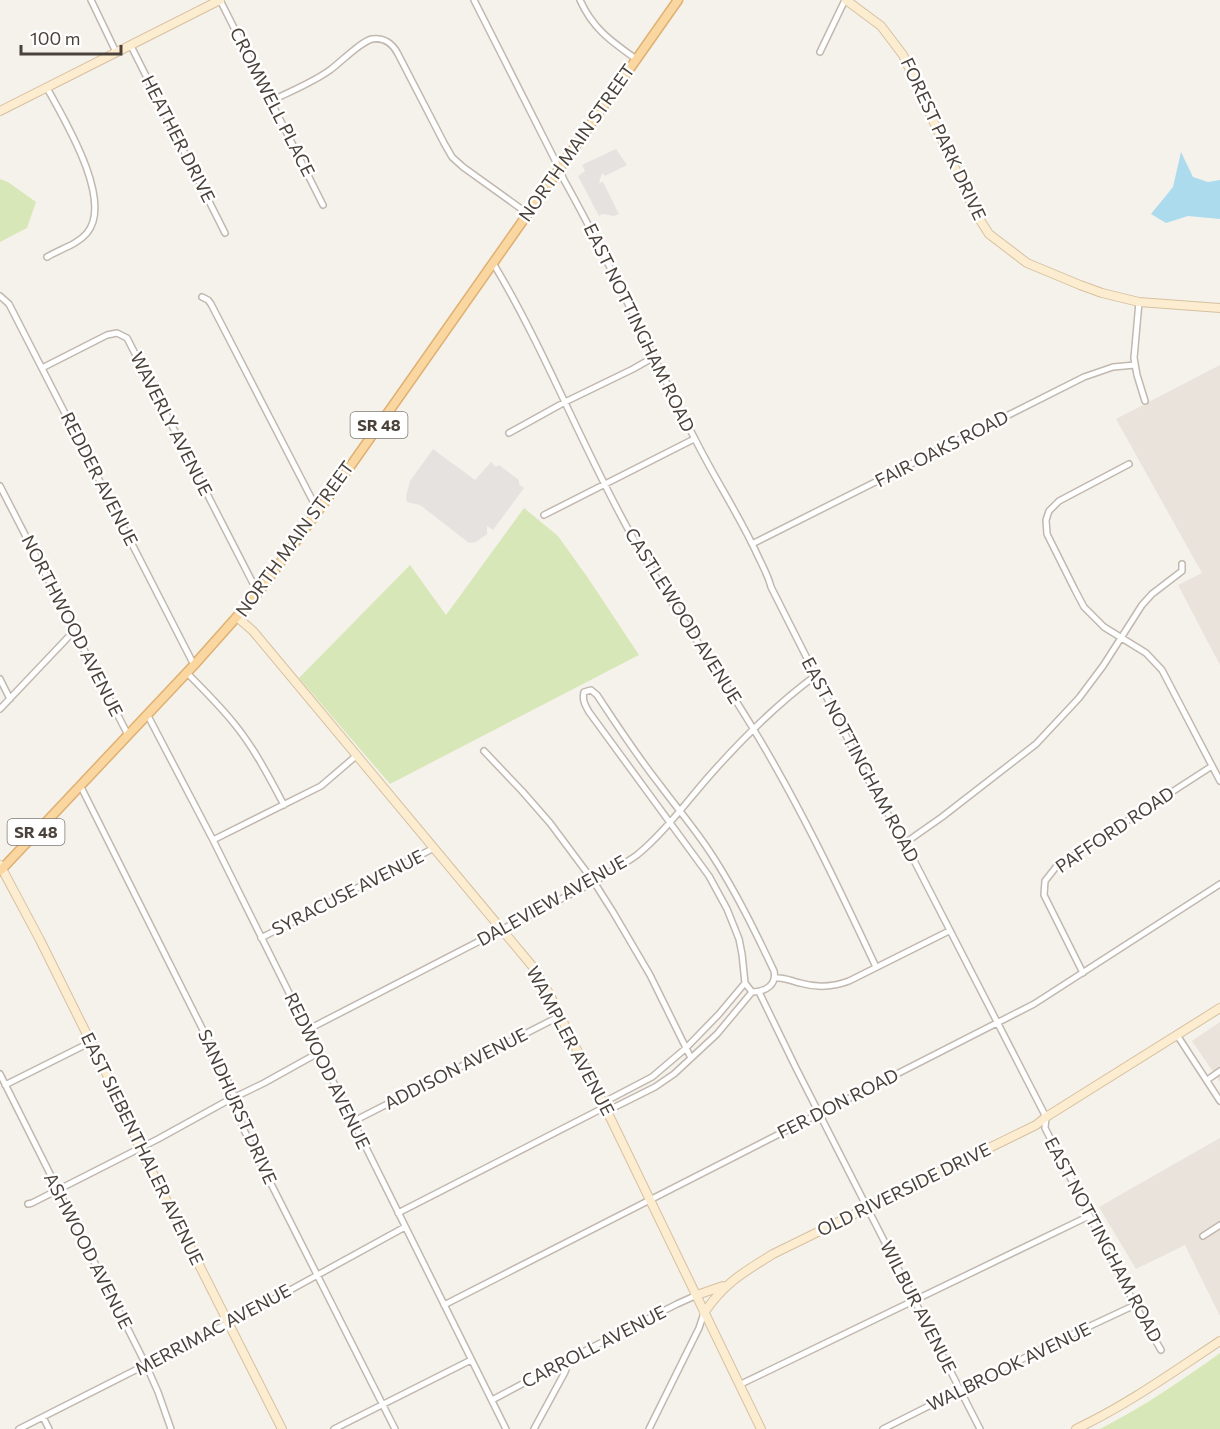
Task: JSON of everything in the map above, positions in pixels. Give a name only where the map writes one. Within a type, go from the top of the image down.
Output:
[{"type":"main road","name":"NORTH MAIN STREET","points":[[1,868],[187,673],[258,593],[678,0]]},
{"type":"street","points":[[91,0],[117,52]]},
{"type":"street","points":[[0,111],[220,0]]},
{"type":"street","name":"CROMWELL PLACE","points":[[220,0],[323,205]]},
{"type":"street","name":"EAST NOTTINGHAM ROAD","points":[[474,0],[564,180],[607,260],[694,439],[752,544],[815,676],[871,785],[905,843],[1046,1117],[1045,1128],[1135,1305],[1161,1350]]},
{"type":"street","points":[[580,0],[596,27],[636,59]]},
{"type":"street","points":[[820,52],[845,0]]},
{"type":"street","name":"FOREST PARK DRIVE","points":[[845,0],[881,26],[903,55],[975,212],[989,234],[1027,263],[1102,293],[1139,302],[1220,308]]},
{"type":"street","points":[[271,101],[322,76],[368,40],[387,41],[394,46],[452,157],[527,213]]},
{"type":"street","name":"HEATHER DRIVE","points":[[131,46],[225,233]]},
{"type":"street","points":[[47,88],[81,154],[92,189],[95,209],[91,227],[84,237],[47,257]]},
{"type":"street","name":"CASTLEWOOD AVENUE","points":[[493,263],[565,402],[604,485],[652,571],[754,730],[792,796],[876,967]]},
{"type":"street","name":"REDDER AVENUE","points":[[0,296],[9,304],[194,665]]},
{"type":"street","points":[[202,297],[211,304],[318,511]]},
{"type":"street","points":[[1139,302],[1134,350],[1135,364],[1145,401]]},
{"type":"street","name":"WAVERLY AVENUE","points":[[42,368],[107,335],[117,333],[127,338],[258,593]]},
{"type":"street","points":[[509,433],[654,357]]},
{"type":"street","name":"FAIR OAKS ROAD","points":[[752,544],[1084,377],[1113,367],[1135,364]]},
{"type":"street","points":[[544,515],[694,439]]},
{"type":"street","points":[[1129,464],[1059,501],[1052,507],[1047,518],[1048,538],[1084,607],[1098,622],[1146,653],[1162,670],[1220,781]]},
{"type":"street","name":"NORTHWOOD AVENUE","points":[[0,486],[128,735]]},
{"type":"street","points":[[905,843],[1036,744],[1064,716],[1103,666],[1142,605],[1152,594],[1182,571],[1182,564]]},
{"type":"street","name":"WAMPLER AVENUE","points":[[238,618],[253,632],[533,967],[549,993],[760,1429]]},
{"type":"street","points":[[0,709],[74,631]]},
{"type":"street","points":[[187,673],[242,733],[284,805]]},
{"type":"street","name":"DALEVIEW AVENUE","points":[[307,1030],[594,882],[636,855],[670,822],[713,772],[754,730],[815,676]]},
{"type":"street","points":[[0,679],[10,699]]},
{"type":"street","points":[[398,1213],[605,1107],[615,1107],[655,1087],[674,1074],[717,1034],[755,992],[773,984],[776,978],[745,910],[711,854],[622,733],[597,695],[591,690],[584,692],[583,696],[589,712],[709,876],[727,909],[739,939],[745,983],[685,1049],[652,1077],[610,1099],[605,1107]]},
{"type":"street","name":"REDWOOD AVENUE","points":[[147,714],[213,840],[506,1429]]},
{"type":"street","points":[[484,751],[550,823],[594,882],[645,967],[691,1058]]},
{"type":"street","points":[[213,840],[321,786],[356,756]]},
{"type":"street","name":"PAFFORD ROAD","points":[[1083,974],[1045,899],[1044,885],[1047,876],[1056,867],[1212,766]]},
{"type":"street","name":"SANDHURST DRIVE","points":[[80,785],[224,1072],[235,1098],[243,1128],[394,1429]]},
{"type":"street","name":"SYRACUSE AVENUE","points":[[261,938],[434,848]]},
{"type":"street","name":"EAST SIEBENTHALER AVENUE","points":[[1,868],[91,1042],[141,1148],[282,1429]]},
{"type":"street","name":"FER DON ROAD","points":[[444,1305],[1048,997],[1220,884]]},
{"type":"street","points":[[776,978],[783,977],[816,986],[849,981],[949,931]]},
{"type":"street","name":"WILBUR AVENUE","points":[[745,983],[755,992],[980,1429]]},
{"type":"street","name":"OLD RIVERSIDE DRIVE","points":[[649,1429],[699,1328],[704,1312],[727,1284],[737,1276],[773,1254],[1036,1125],[1220,1008]]},
{"type":"street","name":"ADDISON AVENUE","points":[[352,1122],[560,1016]]},
{"type":"street","points":[[1177,1035],[1220,1101]]},
{"type":"street","points":[[5,1085],[91,1042]]},
{"type":"street","points":[[28,1204],[141,1148],[318,1053]]},
{"type":"street","points":[[1206,1080],[1220,1071]]},
{"type":"street","name":"ASHWOOD AVENUE","points":[[0,1074],[146,1365],[171,1429]]},
{"type":"street","points":[[739,1385],[1089,1215]]},
{"type":"street","points":[[1203,1236],[1220,1224]]},
{"type":"street","name":"MERRIMAC AVENUE","points":[[19,1429],[229,1323],[405,1227]]},
{"type":"street","points":[[697,1295],[727,1284]]},
{"type":"street","name":"CARROLL AVENUE","points":[[492,1400],[697,1295]]},
{"type":"street","name":"WALBROOK AVENUE","points":[[883,1429],[1135,1305]]},
{"type":"street","points":[[1076,1429],[1168,1376],[1220,1341]]},
{"type":"street","points":[[534,1429],[571,1358]]},
{"type":"street","points":[[334,1429],[471,1360]]},
{"type":"street","points":[[43,1417],[49,1429]]},
{"type":"shaded area","points":[[616,149],[627,165],[605,176],[602,173],[599,183],[603,182],[619,214],[599,216],[578,176],[585,171],[582,165]]},
{"type":"shaded area","points":[[1220,365],[1220,665],[1178,585],[1202,573],[1116,419]]},
{"type":"shaded area","points":[[433,449],[475,480],[491,462],[496,467],[499,465],[519,480],[519,484],[524,488],[493,530],[487,526],[487,534],[476,542],[469,543],[420,505],[407,502],[406,496],[410,481]]},
{"type":"shaded area","points":[[1220,1022],[1220,1082],[1192,1041]]},
{"type":"shaded area","points":[[1220,1138],[1220,1316],[1185,1245],[1136,1269],[1099,1207]]},
{"type":"green space","points":[[0,179],[36,202],[27,228],[0,242]]},
{"type":"green space","points":[[524,508],[558,536],[639,655],[390,784],[299,678],[410,565],[446,615]]},
{"type":"green space","points":[[1220,1353],[1220,1429],[1100,1429],[1162,1393]]},
{"type":"water","points":[[1181,152],[1193,177],[1208,182],[1220,180],[1220,219],[1188,216],[1166,223],[1151,214],[1173,187]]}]
